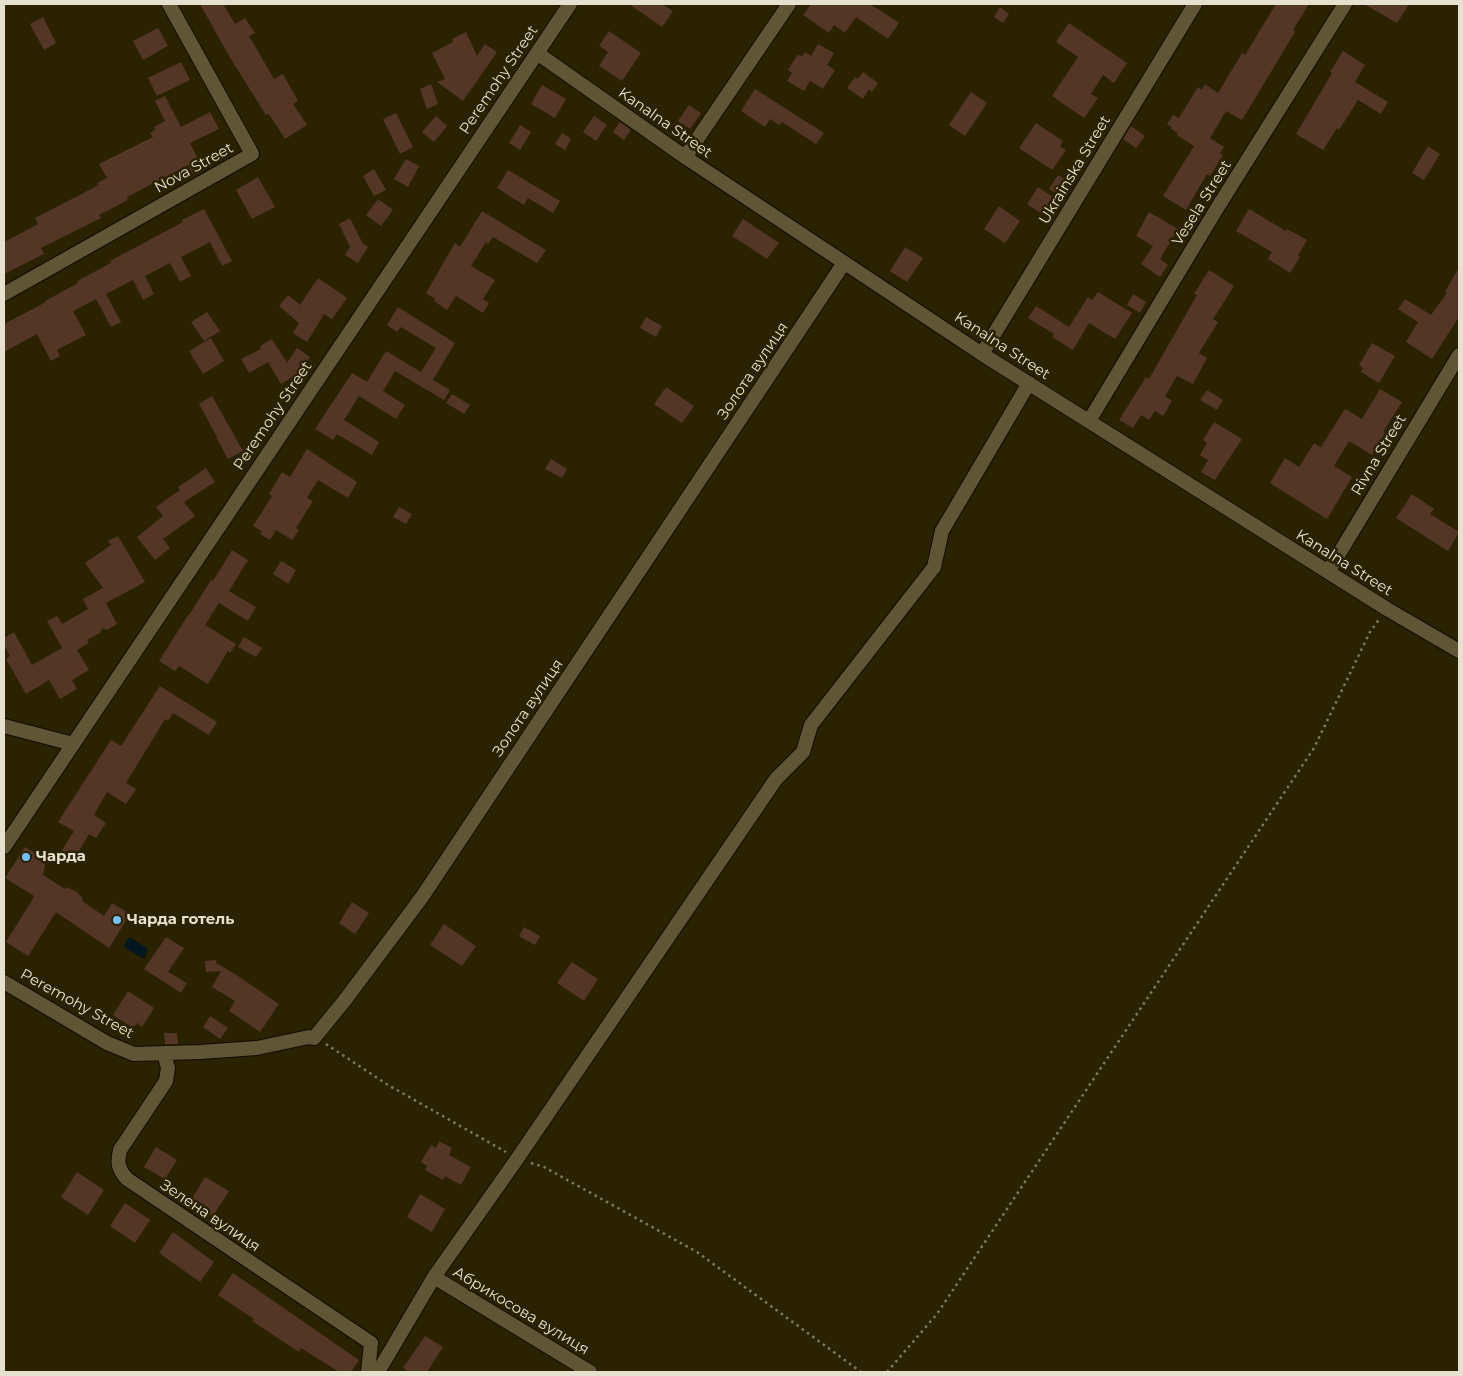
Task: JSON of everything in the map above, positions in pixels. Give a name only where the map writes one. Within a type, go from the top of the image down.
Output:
[{"type":"street","name":"Nova Street","points":[[4,294],[252,154],[169,4]]},
{"type":"street","name":"Peremohy Street","points":[[4,847],[570,4]]},
{"type":"street","points":[[685,158],[789,4]]},
{"type":"street","name":"Ukrainska Street","points":[[982,354],[1195,4]]},
{"type":"street","name":"Vesela Street","points":[[1089,421],[1216,210],[1345,4]]},
{"type":"street","name":"Kanalna Street","points":[[537,53],[685,158],[982,354],[1387,609],[1459,651]]},
{"type":"street","name":"Золота вулиця","points":[[314,1038],[346,1000],[422,897],[844,262]]},
{"type":"street","name":"Rivna Street","points":[[1328,572],[1459,354]]},
{"type":"street","points":[[378,1372],[434,1277],[518,1159],[776,779],[803,752],[811,725],[934,567],[942,531],[1029,383]]},
{"type":"street","points":[[4,726],[73,744]]},
{"type":"street","name":"Peremohy Street","points":[[4,982],[107,1042],[134,1054],[164,1053]]},
{"type":"street","points":[[164,1053],[258,1048],[309,1037],[314,1038]]},
{"type":"street","name":"Зелена вулиця","points":[[164,1053],[168,1068],[166,1081],[120,1150],[119,1170],[127,1179],[371,1343],[368,1372]]},
{"type":"street","name":"Абрикосова вулиця","points":[[434,1277],[590,1372]]},
{"type":"path","points":[[887,1372],[937,1314],[1309,756],[1359,658],[1370,632],[1387,609]]},
{"type":"path","points":[[314,1038],[319,1039],[388,1084],[518,1159],[544,1167],[697,1252],[861,1372]]},
{"type":"water","points":[[128,938],[147,948],[144,959],[124,947]]},
{"type":"building","points":[[200,4],[223,4],[235,24],[245,18],[255,33],[249,36],[274,79],[283,74],[298,101],[293,104],[307,125],[285,139],[269,114],[266,115],[229,56]]},
{"type":"building","points":[[629,4],[662,4],[673,11],[662,27]]},
{"type":"building","points":[[811,4],[870,4],[899,23],[888,39],[856,17],[845,33],[834,25],[829,33],[803,15]]},
{"type":"building","points":[[1276,4],[1309,4],[1293,30],[1295,32],[1242,120],[1226,111],[1210,138],[1224,147],[1220,153],[1223,155],[1210,176],[1207,174],[1186,210],[1163,196],[1194,146],[1177,135],[1178,133],[1167,124],[1173,115],[1179,118],[1198,87],[1202,90],[1205,84],[1218,93],[1242,53],[1245,55]]},
{"type":"building","points":[[1364,4],[1409,4],[1397,23]]},
{"type":"building","points":[[1000,7],[1009,14],[1003,23],[994,17]]},
{"type":"building","points":[[43,17],[56,43],[44,50],[30,24]]},
{"type":"building","points":[[1069,23],[1127,63],[1114,83],[1103,75],[1091,94],[1098,98],[1084,118],[1052,96],[1078,57],[1056,42]]},
{"type":"building","points":[[158,28],[168,46],[143,60],[133,41]]},
{"type":"building","points":[[609,31],[641,53],[622,81],[599,66],[608,52],[599,46]]},
{"type":"building","points":[[466,32],[477,56],[485,44],[497,52],[463,101],[437,82],[445,79],[432,53],[453,42],[452,39]]},
{"type":"building","points":[[818,44],[834,53],[827,65],[835,70],[823,89],[810,81],[804,91],[787,81],[792,73],[788,70],[798,54],[802,57],[805,52],[811,56]]},
{"type":"building","points":[[1343,51],[1365,65],[1355,82],[1388,102],[1381,114],[1358,100],[1339,130],[1337,128],[1323,150],[1296,134]]},
{"type":"building","points":[[181,62],[190,80],[157,96],[148,78]]},
{"type":"building","points":[[863,72],[878,83],[872,92],[869,89],[863,99],[847,88],[855,77],[858,79]]},
{"type":"building","points":[[431,84],[438,104],[427,109],[420,89]]},
{"type":"building","points":[[542,85],[566,99],[555,118],[531,104]]},
{"type":"building","points":[[755,89],[824,133],[816,144],[782,122],[779,125],[770,119],[765,127],[741,111]]},
{"type":"building","points":[[971,92],[987,103],[965,136],[949,125]]},
{"type":"building","points":[[165,96],[181,127],[210,112],[219,129],[190,143],[203,169],[193,174],[188,165],[127,197],[128,200],[99,215],[101,218],[41,248],[44,254],[4,274],[4,242],[38,224],[35,218],[99,185],[97,183],[107,178],[99,164],[153,137],[150,133],[155,130],[154,127],[165,121],[155,101]]},
{"type":"building","points":[[689,105],[701,113],[690,129],[678,121]]},
{"type":"building","points":[[396,113],[413,147],[400,154],[383,119]]},
{"type":"building","points":[[436,116],[447,126],[434,142],[422,132]]},
{"type":"building","points":[[594,116],[607,125],[596,141],[583,132]]},
{"type":"building","points":[[620,122],[631,130],[624,140],[613,132]]},
{"type":"building","points":[[1036,123],[1063,141],[1060,146],[1066,150],[1052,170],[1019,148]]},
{"type":"building","points":[[520,125],[531,132],[520,150],[509,143]]},
{"type":"building","points":[[1131,126],[1145,136],[1136,148],[1123,139]]},
{"type":"building","points":[[562,133],[571,139],[565,150],[555,144]]},
{"type":"building","points":[[1428,146],[1440,154],[1424,180],[1412,173]]},
{"type":"building","points":[[406,159],[419,166],[408,187],[394,179]]},
{"type":"building","points":[[374,169],[386,190],[374,196],[363,176]]},
{"type":"building","points":[[508,170],[560,201],[553,213],[528,198],[524,205],[497,188]]},
{"type":"building","points":[[1058,175],[1072,184],[1063,198],[1049,189]]},
{"type":"building","points":[[258,177],[275,207],[252,219],[236,190]]},
{"type":"building","points":[[1038,187],[1053,197],[1042,214],[1027,204]]},
{"type":"building","points":[[378,199],[393,210],[381,226],[366,215]]},
{"type":"building","points":[[999,206],[1020,221],[1005,243],[984,229]]},
{"type":"building","points":[[204,209],[232,261],[222,266],[210,242],[181,257],[191,276],[180,282],[170,263],[145,276],[154,294],[143,300],[133,280],[106,294],[121,322],[111,327],[96,299],[73,311],[86,335],[57,350],[60,356],[51,361],[37,334],[4,352],[4,324],[46,302],[78,283],[77,281],[111,263],[110,261]]},
{"type":"building","points":[[1249,209],[1286,231],[1287,229],[1307,240],[1298,256],[1300,257],[1290,273],[1268,259],[1272,252],[1236,231]]},
{"type":"building","points":[[482,211],[546,250],[537,263],[493,237],[488,244],[486,242],[471,266],[495,280],[483,299],[489,303],[483,313],[456,296],[447,310],[426,293],[455,243],[460,247]]},
{"type":"building","points":[[1149,212],[1178,229],[1160,259],[1168,265],[1160,277],[1141,264],[1153,246],[1136,236]]},
{"type":"building","points":[[350,218],[363,244],[368,247],[358,263],[345,255],[350,247],[339,224]]},
{"type":"building","points":[[743,219],[779,243],[767,259],[732,236]]},
{"type":"building","points":[[905,247],[923,258],[907,282],[890,271]]},
{"type":"building","points":[[1459,267],[1459,317],[1432,359],[1406,342],[1418,322],[1398,309],[1405,299],[1431,315],[1447,293],[1445,292]]},
{"type":"building","points":[[1209,270],[1234,286],[1213,319],[1218,322],[1199,353],[1207,358],[1193,384],[1177,376],[1165,396],[1172,401],[1163,416],[1155,411],[1149,420],[1141,415],[1133,428],[1119,420],[1146,377],[1149,379],[1197,295],[1194,294]]},
{"type":"building","points":[[318,278],[347,298],[332,319],[324,314],[307,342],[293,333],[299,323],[279,306],[288,295],[300,305]]},
{"type":"building","points":[[1098,292],[1132,313],[1115,339],[1089,323],[1073,350],[1052,337],[1054,334],[1028,318],[1036,306],[1069,327],[1088,297],[1092,300]]},
{"type":"building","points":[[1133,294],[1146,302],[1140,313],[1127,305]]},
{"type":"building","points":[[398,307],[455,343],[433,380],[450,390],[444,400],[395,371],[383,391],[405,405],[396,419],[359,396],[344,420],[379,442],[372,455],[337,434],[333,440],[315,429],[352,373],[367,382],[386,351],[421,372],[436,348],[401,327],[397,332],[387,325]]},
{"type":"building","points":[[207,312],[220,331],[204,341],[191,322]]},
{"type":"building","points":[[646,317],[662,326],[656,337],[640,328]]},
{"type":"building","points":[[211,338],[224,361],[203,374],[189,351]]},
{"type":"building","points":[[272,339],[287,363],[297,348],[310,357],[299,373],[281,384],[268,362],[249,373],[241,359],[261,349],[260,346]]},
{"type":"building","points":[[1372,343],[1395,356],[1379,383],[1361,372],[1363,368],[1359,365]]},
{"type":"building","points":[[666,387],[694,406],[682,423],[654,404]]},
{"type":"building","points":[[1380,389],[1402,402],[1383,432],[1385,433],[1372,455],[1349,441],[1334,466],[1352,477],[1327,519],[1270,483],[1285,458],[1299,467],[1314,443],[1321,447],[1345,409],[1362,419]]},
{"type":"building","points":[[1207,390],[1223,400],[1217,410],[1200,400]]},
{"type":"building","points":[[452,394],[470,405],[464,414],[446,403]]},
{"type":"building","points":[[212,396],[243,451],[228,459],[199,404]]},
{"type":"building","points":[[1214,422],[1242,439],[1215,480],[1201,472],[1208,460],[1200,455],[1207,443],[1203,440]]},
{"type":"building","points":[[307,449],[357,482],[348,498],[318,480],[307,498],[313,501],[296,528],[299,530],[292,540],[276,530],[270,540],[260,534],[262,531],[253,526],[272,496],[269,494],[282,472],[290,477]]},
{"type":"building","points":[[551,459],[567,469],[562,478],[545,469]]},
{"type":"building","points":[[206,468],[215,482],[184,502],[195,516],[163,539],[170,548],[155,560],[137,537],[163,516],[156,507],[180,490],[178,487]]},
{"type":"building","points":[[1412,494],[1434,509],[1430,514],[1459,532],[1448,551],[1396,518]]},
{"type":"building","points":[[399,507],[412,514],[406,524],[393,517]]},
{"type":"building","points":[[118,536],[145,582],[106,603],[117,624],[107,630],[103,628],[100,633],[87,640],[89,643],[77,650],[89,670],[72,680],[77,689],[60,699],[49,680],[26,694],[6,659],[10,656],[4,645],[4,638],[14,632],[32,665],[62,648],[47,621],[57,616],[62,624],[88,609],[83,599],[103,588],[85,563],[111,545],[108,541]]},
{"type":"building","points":[[232,550],[248,560],[229,591],[256,607],[248,621],[219,603],[205,625],[236,644],[230,653],[228,651],[208,684],[179,666],[175,671],[159,661]]},
{"type":"building","points":[[281,561],[296,570],[288,584],[273,574]]},
{"type":"building","points":[[244,637],[262,648],[256,657],[238,647]]},
{"type":"building","points":[[160,686],[217,722],[209,735],[173,713],[168,721],[165,719],[126,783],[136,789],[126,804],[107,792],[94,815],[106,823],[96,838],[89,834],[72,863],[59,855],[74,831],[58,822],[111,740],[121,746]]},
{"type":"building","points":[[25,847],[46,860],[43,875],[65,889],[66,887],[77,892],[83,899],[82,901],[104,916],[112,903],[130,914],[109,948],[56,912],[28,956],[6,942],[34,897],[5,878]]},
{"type":"building","points":[[352,902],[369,913],[355,934],[339,923]]},
{"type":"building","points":[[444,924],[476,946],[462,966],[430,945]]},
{"type":"building","points":[[524,927],[540,936],[535,945],[519,936]]},
{"type":"building","points":[[166,937],[184,948],[168,972],[187,983],[181,993],[144,969]]},
{"type":"building","points":[[216,960],[216,963],[279,1004],[260,1032],[229,1011],[235,1001],[212,987],[221,971],[206,972],[205,961]]},
{"type":"building","points":[[572,962],[598,979],[584,1001],[557,983]]},
{"type":"building","points":[[128,991],[154,1008],[142,1027],[137,1023],[133,1028],[113,1015]]},
{"type":"building","points":[[210,1016],[228,1028],[220,1039],[203,1027]]},
{"type":"building","points":[[164,1033],[177,1033],[178,1044],[165,1044]]},
{"type":"building","points":[[439,1141],[452,1148],[449,1155],[471,1167],[461,1185],[445,1176],[443,1180],[425,1170],[427,1166],[421,1162],[431,1145],[436,1148]]},
{"type":"building","points":[[156,1147],[177,1160],[165,1179],[144,1167]]},
{"type":"building","points":[[77,1172],[104,1190],[88,1215],[61,1197]]},
{"type":"building","points":[[205,1177],[229,1191],[213,1216],[190,1202]]},
{"type":"building","points":[[420,1194],[445,1209],[432,1232],[407,1217]]},
{"type":"building","points":[[125,1203],[150,1220],[135,1243],[110,1226]]},
{"type":"building","points":[[173,1232],[214,1262],[200,1282],[159,1253]]},
{"type":"building","points":[[233,1273],[359,1360],[351,1372],[339,1372],[301,1348],[299,1352],[252,1321],[254,1319],[218,1295]]},
{"type":"building","points":[[425,1336],[443,1347],[427,1372],[409,1372],[403,1368]]},
{"type":"place","name":"Чарда","points":[[26,857]]},
{"type":"place","name":"Чарда готель","points":[[117,920]]}]
